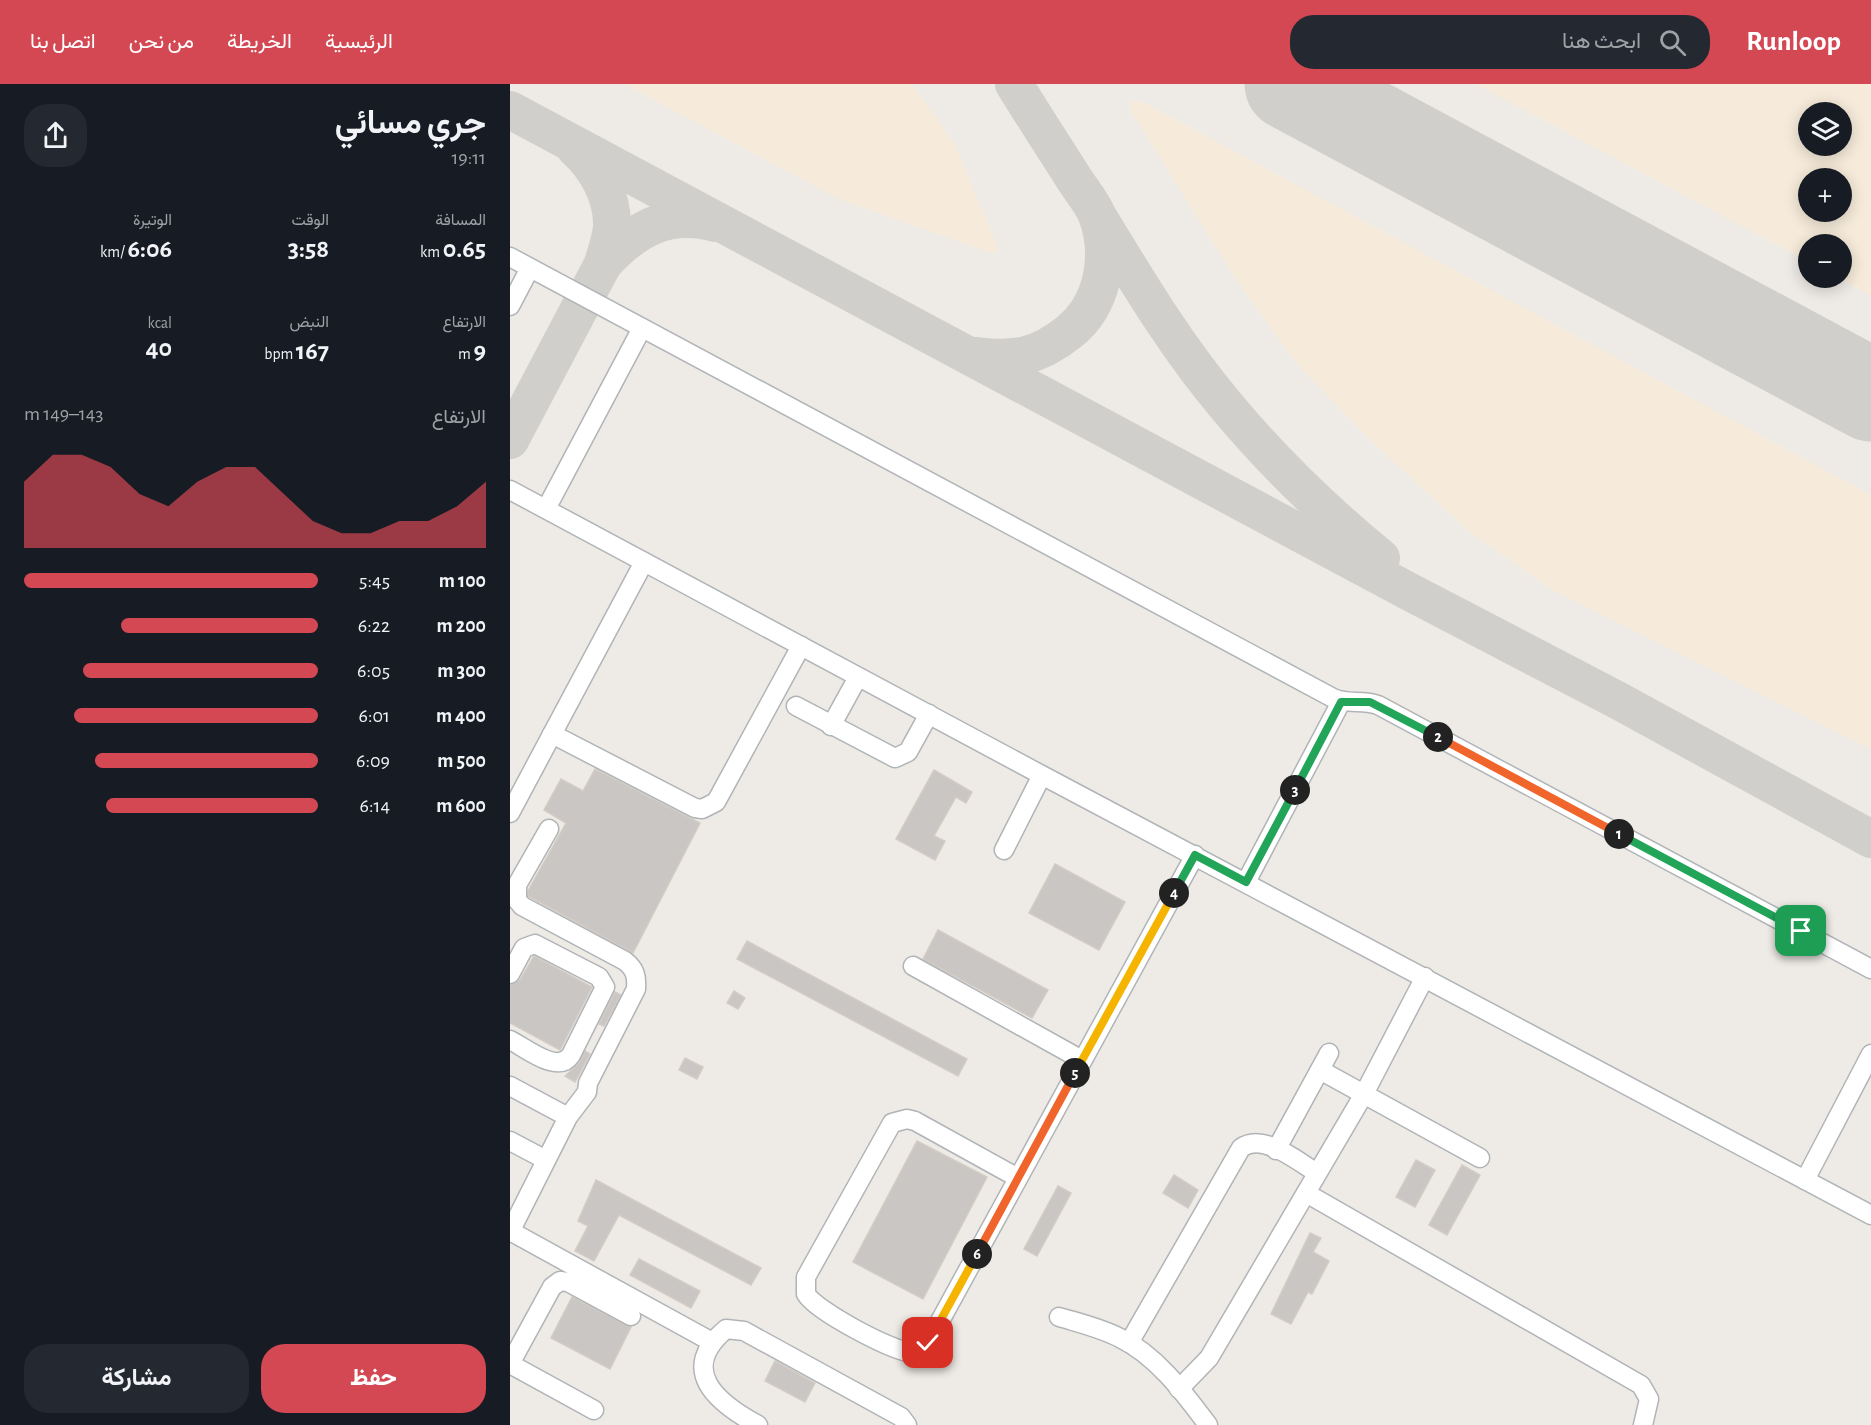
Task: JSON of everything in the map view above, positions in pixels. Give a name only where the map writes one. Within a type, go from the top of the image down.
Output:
[{"type":"lane","points":[[510,257],[1341,702],[1362,700],[1378,705],[1871,969]]},
{"type":"lane","points":[[510,306],[530,268]]},
{"type":"lane","points":[[546,509],[642,328]]},
{"type":"lane","points":[[510,490],[929,714],[1041,777],[1195,855],[1871,1215]]},
{"type":"lane","points":[[510,813],[644,562]]},
{"type":"lane","points":[[552,734],[695,808],[702,809],[716,802],[801,646]]},
{"type":"lane","points":[[831,726],[858,677]]},
{"type":"lane","points":[[1246,882],[1341,702]]},
{"type":"lane","points":[[796,706],[896,758],[908,752],[929,714]]},
{"type":"lane","points":[[1004,850],[1041,777]]},
{"type":"lane","points":[[549,830],[517,885],[515,895],[522,906],[625,961],[633,969],[636,989],[588,1083],[579,1087],[572,1100],[570,1114],[510,1232],[712,1342]]},
{"type":"lane","points":[[1018,1178],[915,1121],[907,1119],[892,1123],[806,1277],[806,1294],[817,1306],[898,1350],[914,1353],[928,1343],[1195,855]]},
{"type":"lane","points":[[510,974],[524,948],[535,944],[599,977],[604,984],[604,992],[569,1059],[560,1064],[510,1040]]},
{"type":"lane","points":[[913,966],[1082,1060]]},
{"type":"lane","points":[[1179,1389],[1209,1358],[1364,1094],[1425,977]]},
{"type":"lane","points":[[582,1034],[607,1047]]},
{"type":"lane","points":[[1276,1150],[1329,1053]]},
{"type":"lane","points":[[1804,1180],[1871,1053]]},
{"type":"lane","points":[[1320,1070],[1480,1158]]},
{"type":"lane","points":[[514,1093],[570,1114]]},
{"type":"lane","points":[[510,1141],[546,1160]]},
{"type":"lane","points":[[1129,1343],[1241,1148],[1257,1142],[1317,1173]]},
{"type":"lane","points":[[1306,1193],[1641,1385],[1649,1399],[1643,1425]]},
{"type":"lane","points":[[594,1410],[510,1364],[552,1287],[560,1281],[568,1282],[631,1316]]},
{"type":"lane","points":[[1059,1317],[1129,1343],[1148,1356],[1208,1425]]},
{"type":"lane","points":[[758,1425],[734,1412],[706,1383],[702,1363],[712,1342],[726,1329],[744,1331],[901,1417],[908,1425]]},
{"type":"sand","points":[[624,84],[912,84],[955,145],[998,248],[995,253],[988,252],[839,199]]},
{"type":"sand","points":[[1476,84],[1871,84],[1871,295],[1852,285],[1852,234],[1798,234],[1798,256]]},
{"type":"sand","points":[[1132,101],[1145,103],[1871,495],[1871,749],[1549,588],[1469,531],[1370,440],[1297,364],[1237,281],[1132,113],[1129,107]]},
{"type":"building","points":[[595,769],[700,823],[633,953],[528,896],[528,891],[566,823],[544,810],[561,779],[583,791]]},
{"type":"building","points":[[934,770],[972,792],[966,803],[956,797],[934,836],[945,841],[935,860],[896,839]]},
{"type":"building","points":[[1055,864],[1125,902],[1099,950],[1029,913]]},
{"type":"building","points":[[938,930],[1048,990],[1032,1018],[923,959]]},
{"type":"building","points":[[747,941],[967,1059],[958,1076],[737,959]]},
{"type":"building","points":[[534,956],[592,987],[560,1050],[510,1023],[510,985],[520,980]]},
{"type":"building","points":[[734,991],[745,998],[738,1009],[727,1003]]},
{"type":"building","points":[[615,992],[621,995],[604,1026],[599,1024]]},
{"type":"building","points":[[585,1051],[590,1054],[575,1082],[565,1076],[579,1063]]},
{"type":"building","points":[[685,1058],[703,1067],[697,1079],[679,1070]]},
{"type":"building","points":[[917,1141],[987,1177],[923,1299],[853,1262]]},
{"type":"building","points":[[1416,1160],[1435,1170],[1415,1207],[1396,1197]]},
{"type":"building","points":[[1462,1165],[1480,1175],[1447,1235],[1429,1225]]},
{"type":"building","points":[[1174,1175],[1198,1190],[1188,1208],[1163,1193]]},
{"type":"building","points":[[596,1180],[761,1268],[751,1285],[619,1215],[594,1261],[575,1251],[588,1226],[578,1221]]},
{"type":"building","points":[[1058,1186],[1071,1193],[1037,1256],[1024,1249]]},
{"type":"building","points":[[1310,1233],[1321,1238],[1313,1252],[1329,1261],[1312,1294],[1308,1292],[1291,1324],[1271,1314]]},
{"type":"building","points":[[639,1259],[700,1291],[691,1308],[630,1275]]},
{"type":"building","points":[[572,1297],[631,1327],[610,1369],[551,1338]]},
{"type":"building","points":[[775,1361],[815,1383],[805,1402],[765,1381]]},
{"type":"taxiway","points":[[976,356],[1002,358],[1025,355],[1036,352],[1058,340],[1081,321],[1090,308],[1097,294],[1104,263],[1104,247],[1095,210],[1014,84]]},
{"type":"taxiway","points":[[510,110],[1408,591],[1619,701],[1871,839]]},
{"type":"taxiway","points":[[575,148],[597,174],[610,205],[612,227],[603,264]]},
{"type":"taxiway","points":[[1097,215],[1175,338],[1228,408],[1301,487],[1381,558]]},
{"type":"taxiway","points":[[510,440],[603,264],[627,241],[653,226],[682,219],[715,223]]},
{"type":"runway","points":[[1291,84],[1871,395]]},
{"type":"route","points":[[928,1343],[1195,855],[1246,882],[1341,702],[1362,700],[1378,705],[1801,931]]}]
